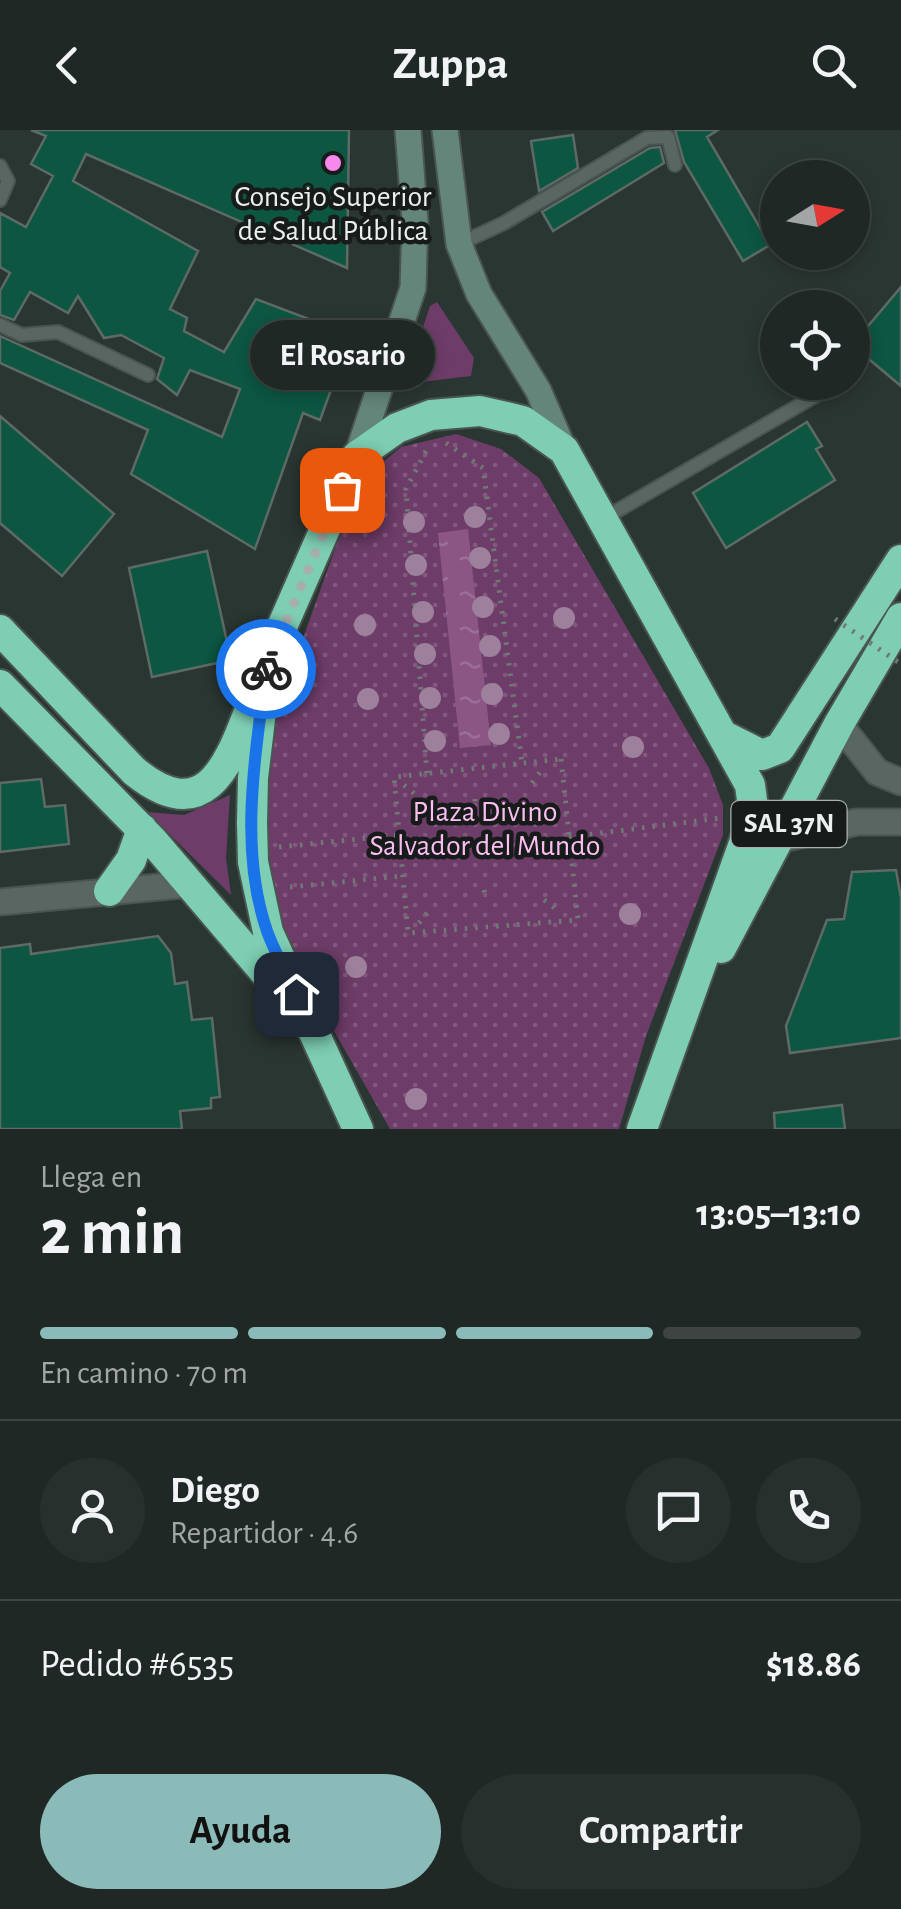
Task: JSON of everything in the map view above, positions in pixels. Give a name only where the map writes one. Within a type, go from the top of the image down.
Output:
[{"type":"highway","name":"SAL 37N","points":[[356,456],[398,428],[431,415],[480,411],[523,421],[564,450],[750,786],[754,816],[642,1129]]},
{"type":"highway","points":[[0,630],[134,771],[154,787],[177,796],[203,790],[221,773],[356,456]]},
{"type":"highway","points":[[726,738],[762,755],[780,748],[901,560]]},
{"type":"highway","name":"SAL 37N","points":[[676,1029],[782,839],[839,724],[901,618]]},
{"type":"highway","points":[[268,661],[252,778],[253,862],[268,932],[358,1129]]},
{"type":"highway","points":[[0,685],[142,829],[310,1026]]},
{"type":"highway","points":[[110,891],[131,860],[142,829]]},
{"type":"main road","points":[[356,456],[413,288],[415,221],[408,130]]},
{"type":"main road","points":[[445,130],[459,244],[478,294],[538,390],[564,450]]},
{"type":"street","points":[[839,724],[877,772],[901,782]]},
{"type":"street","points":[[782,839],[857,822],[901,822]]},
{"type":"street","points":[[0,902],[191,884]]},
{"type":"lane","points":[[459,244],[504,223],[648,138],[668,137],[675,165]]},
{"type":"lane","points":[[0,166],[8,181],[0,200]]},
{"type":"lane","points":[[0,324],[22,335],[58,332],[148,376]]},
{"type":"lane","points":[[603,519],[809,400]]},
{"type":"path","points":[[427,774],[406,489],[435,436],[483,468],[522,763]]},
{"type":"path","points":[[834,619],[901,664]]},
{"type":"path","points":[[562,759],[578,920],[408,934],[394,777],[522,763],[562,759]]},
{"type":"path","points":[[532,783],[541,770]]},
{"type":"path","points":[[404,785],[416,795]]},
{"type":"path","points":[[569,837],[724,817]]},
{"type":"path","points":[[262,849],[399,835]]},
{"type":"path","points":[[278,892],[403,876]]},
{"type":"path","points":[[544,900],[556,909]]},
{"type":"path","points":[[418,924],[428,912]]},
{"type":"green space","points":[[437,302],[474,358],[471,376],[413,383],[409,369],[430,306]]},
{"type":"green space","name":"Plaza Divino Salvador del Mundo","points":[[456,434],[501,449],[539,478],[709,768],[723,805],[723,835],[646,1036],[619,1129],[390,1129],[297,966],[274,914],[259,798],[274,719],[353,499],[369,474],[401,447]]},
{"type":"green space","points":[[230,795],[226,858],[231,895],[147,812],[184,815]]},
{"type":"water","points":[[468,529],[491,745],[460,748],[438,533]]},
{"type":"building","points":[[31,130],[349,130],[347,268],[86,154],[73,181],[198,251],[170,309],[187,318],[184,331],[224,352],[256,299],[351,335],[320,420],[303,413],[255,549],[131,474],[148,430],[0,363],[0,336],[222,437],[240,389],[190,370],[177,395],[157,379],[164,358],[121,335],[104,338],[78,296],[68,313],[30,292],[14,320],[0,315],[0,291],[10,273],[0,267],[0,213],[26,227],[53,176],[31,164],[46,136]]},
{"type":"building","points":[[675,130],[718,130],[707,137],[760,228],[760,251],[743,261],[684,162]]},
{"type":"building","points":[[573,135],[578,168],[539,191],[531,141]]},
{"type":"building","points":[[660,147],[664,163],[553,231],[542,212],[650,148]]},
{"type":"building","points":[[901,287],[901,386],[870,360],[870,324]]},
{"type":"building","points":[[0,416],[114,514],[62,576],[0,523]]},
{"type":"building","points":[[807,422],[822,446],[816,449],[835,480],[726,548],[693,493]]},
{"type":"building","points":[[207,551],[231,660],[152,677],[129,568]]},
{"type":"building","points":[[41,779],[45,807],[65,805],[69,844],[0,852],[0,783]]},
{"type":"building","points":[[896,870],[901,898],[901,1038],[790,1053],[786,1026],[827,920],[844,919],[852,872]]},
{"type":"building","points":[[158,936],[171,953],[175,984],[187,982],[192,1020],[212,1018],[220,1097],[211,1098],[211,1108],[180,1111],[182,1129],[0,1129],[0,948],[30,944],[31,954]]},
{"type":"building","points":[[842,1105],[845,1129],[775,1129],[774,1113]]},
{"type":"way so far","points":[[266,669],[342,490]]},
{"type":"place","name":"Consejo Superior de Salud Pública","points":[[333,163]]},
{"type":"place","name":"El Rosario","points":[[342,490]]},
{"type":"route","points":[[266,669],[252,778],[253,862],[268,932],[296,994]]}]
